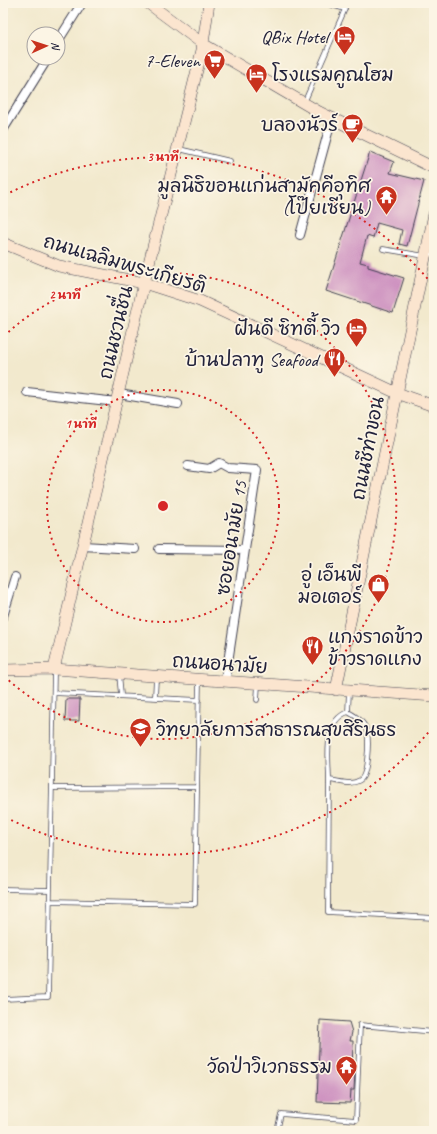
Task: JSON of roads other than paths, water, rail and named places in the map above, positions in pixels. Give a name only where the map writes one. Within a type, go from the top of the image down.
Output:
[{"type":"street","points":[[66,28],[82,3]]},
{"type":"street","points":[[148,3],[202,44],[304,103],[434,168]]},
{"type":"street","name":"ถนนชวนชื่น","points":[[54,669],[144,283],[202,44],[210,3]]},
{"type":"street","points":[[3,130],[43,66]]},
{"type":"street","points":[[300,235],[332,118]]},
{"type":"street","name":"ถนนชีท่าขอน","points":[[336,690],[397,393],[428,255],[433,220]]},
{"type":"street","name":"ถนนเฉลิมพระเกียรติ","points":[[3,243],[59,266],[144,283],[200,301],[397,393],[434,406]]},
{"type":"street","points":[[27,392],[118,398],[178,404]]},
{"type":"street","name":"ซอยอนามัย 15","points":[[188,466],[209,469],[219,463],[228,468],[257,470],[225,682]]},
{"type":"street","points":[[83,546],[135,549]]},
{"type":"street","points":[[159,549],[245,550]]},
{"type":"street","points":[[3,616],[15,576]]},
{"type":"street","name":"ถนนอนามัย","points":[[3,670],[54,669],[434,696]]},
{"type":"lane","points":[[304,103],[345,9],[325,3]]},
{"type":"lane","points":[[177,148],[230,161]]},
{"type":"lane","points":[[383,249],[428,255]]},
{"type":"lane","points":[[3,999],[48,997],[54,669]]},
{"type":"lane","points":[[119,674],[121,695]]},
{"type":"lane","points":[[155,697],[156,676]]},
{"type":"lane","points":[[49,901],[195,904],[199,680]]},
{"type":"lane","points":[[257,700],[258,684]]},
{"type":"lane","points":[[348,712],[349,691]]},
{"type":"lane","points":[[54,693],[121,695],[199,700]]},
{"type":"lane","points":[[330,780],[352,783],[364,777],[366,770],[367,732],[363,723],[348,712]]},
{"type":"lane","points":[[348,712],[343,713],[336,720],[330,731],[328,912],[434,918]]},
{"type":"lane","points":[[52,788],[198,788]]},
{"type":"lane","points":[[3,889],[50,890]]},
{"type":"lane","points":[[277,1131],[281,1114],[356,1120],[360,1025],[434,1032]]},
{"type":"place","name":"QBix Hotel","points":[[344,56]]},
{"type":"place","name":"7-Eleven","points":[[215,80]]},
{"type":"place","name":"โรงแรมคูณโฮม","points":[[257,94]]},
{"type":"place","name":"บลองนัวร์","points":[[353,144]]},
{"type":"place","name":"มูลนิธิขอนแก่นสามัคคีอุทิศ (โป๊ยเซียน)","points":[[386,216]]},
{"type":"place","name":"ฝันดี ซิทตี้ วิว","points":[[356,348]]},
{"type":"place","name":"บ้านปลาทู Seafood","points":[[334,378]]},
{"type":"place","name":"อู่ เอ็นพี มอเตอร์","points":[[378,604]]},
{"type":"place","name":"แกงราดข้าว ข้าวราดแกง","points":[[313,666]]},
{"type":"place","name":"วิทยาลัยการสาธารณสุขสิรินธร","points":[[140,748]]},
{"type":"place","name":"วัดป่าวิเวกธรรม","points":[[347,1086]]}]
